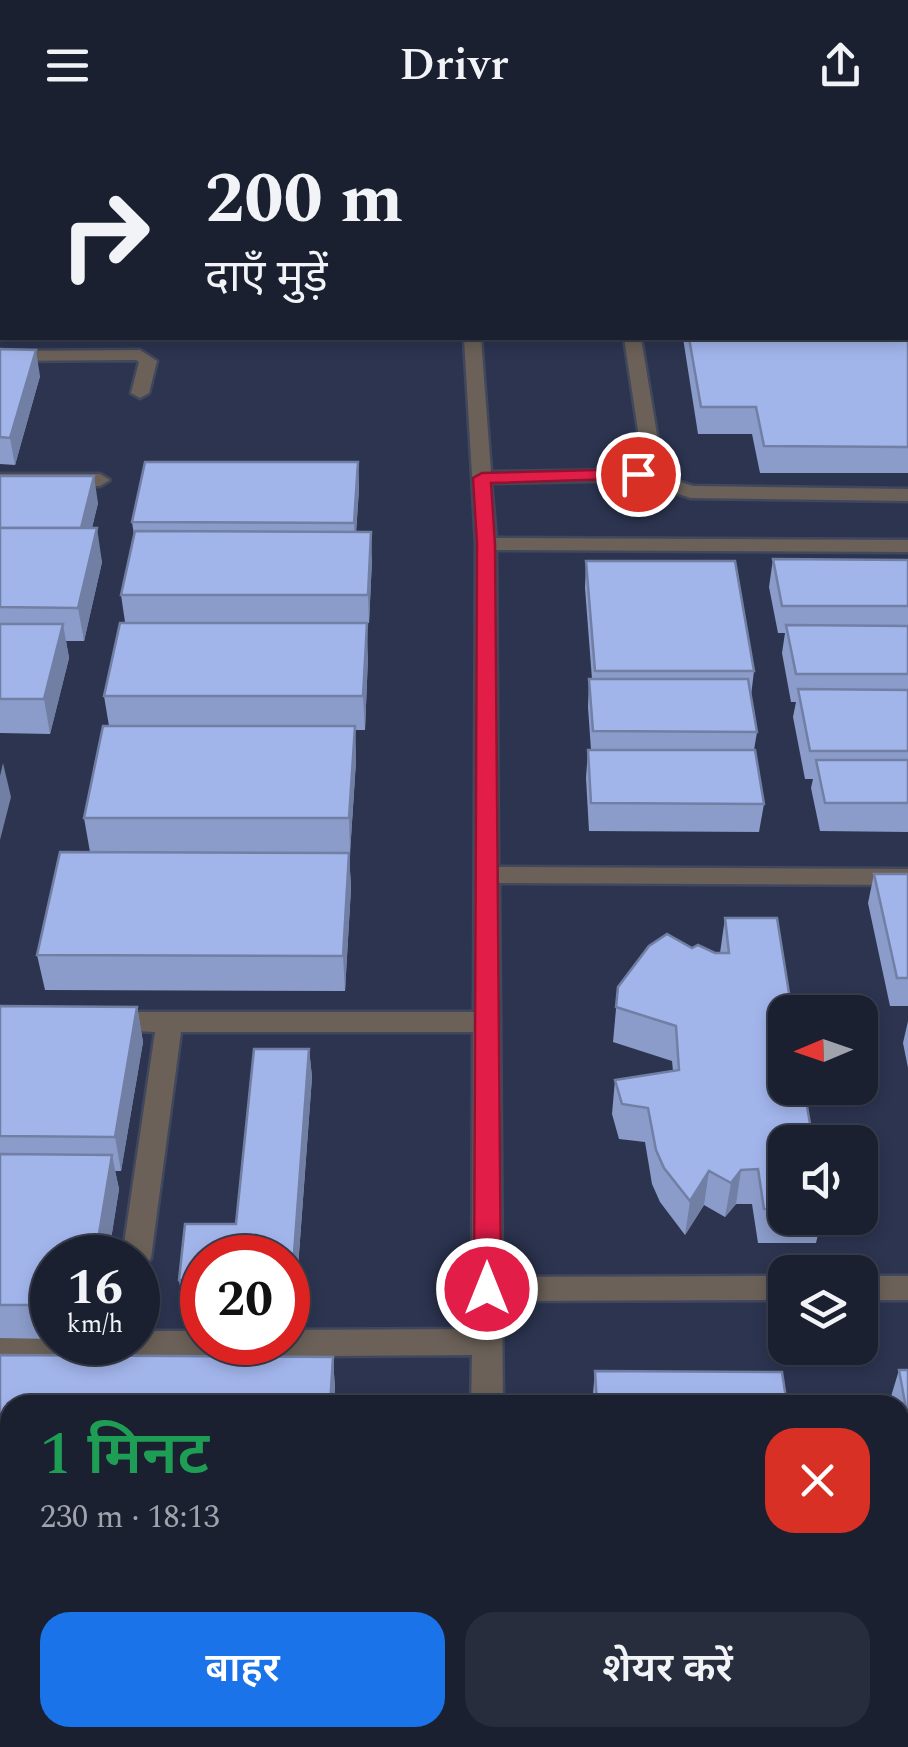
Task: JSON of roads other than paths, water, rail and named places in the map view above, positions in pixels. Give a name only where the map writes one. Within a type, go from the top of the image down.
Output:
[{"type":"lane","points":[[472,340],[486,544],[487,1395]]},
{"type":"lane","points":[[632,340],[655,478]]},
{"type":"lane","points":[[0,356],[140,355],[148,362],[140,393]]},
{"type":"lane","points":[[482,478],[638,474],[691,492],[908,495]]},
{"type":"lane","points":[[0,480],[100,480]]},
{"type":"lane","points":[[486,544],[908,546]]},
{"type":"lane","points":[[487,875],[908,876]]},
{"type":"lane","points":[[75,1022],[486,1022]]},
{"type":"lane","points":[[139,1235],[169,1022]]},
{"type":"lane","points":[[487,1289],[768,1288]]},
{"type":"lane","points":[[878,1288],[908,1288]]},
{"type":"lane","points":[[0,1345],[487,1342]]}]
